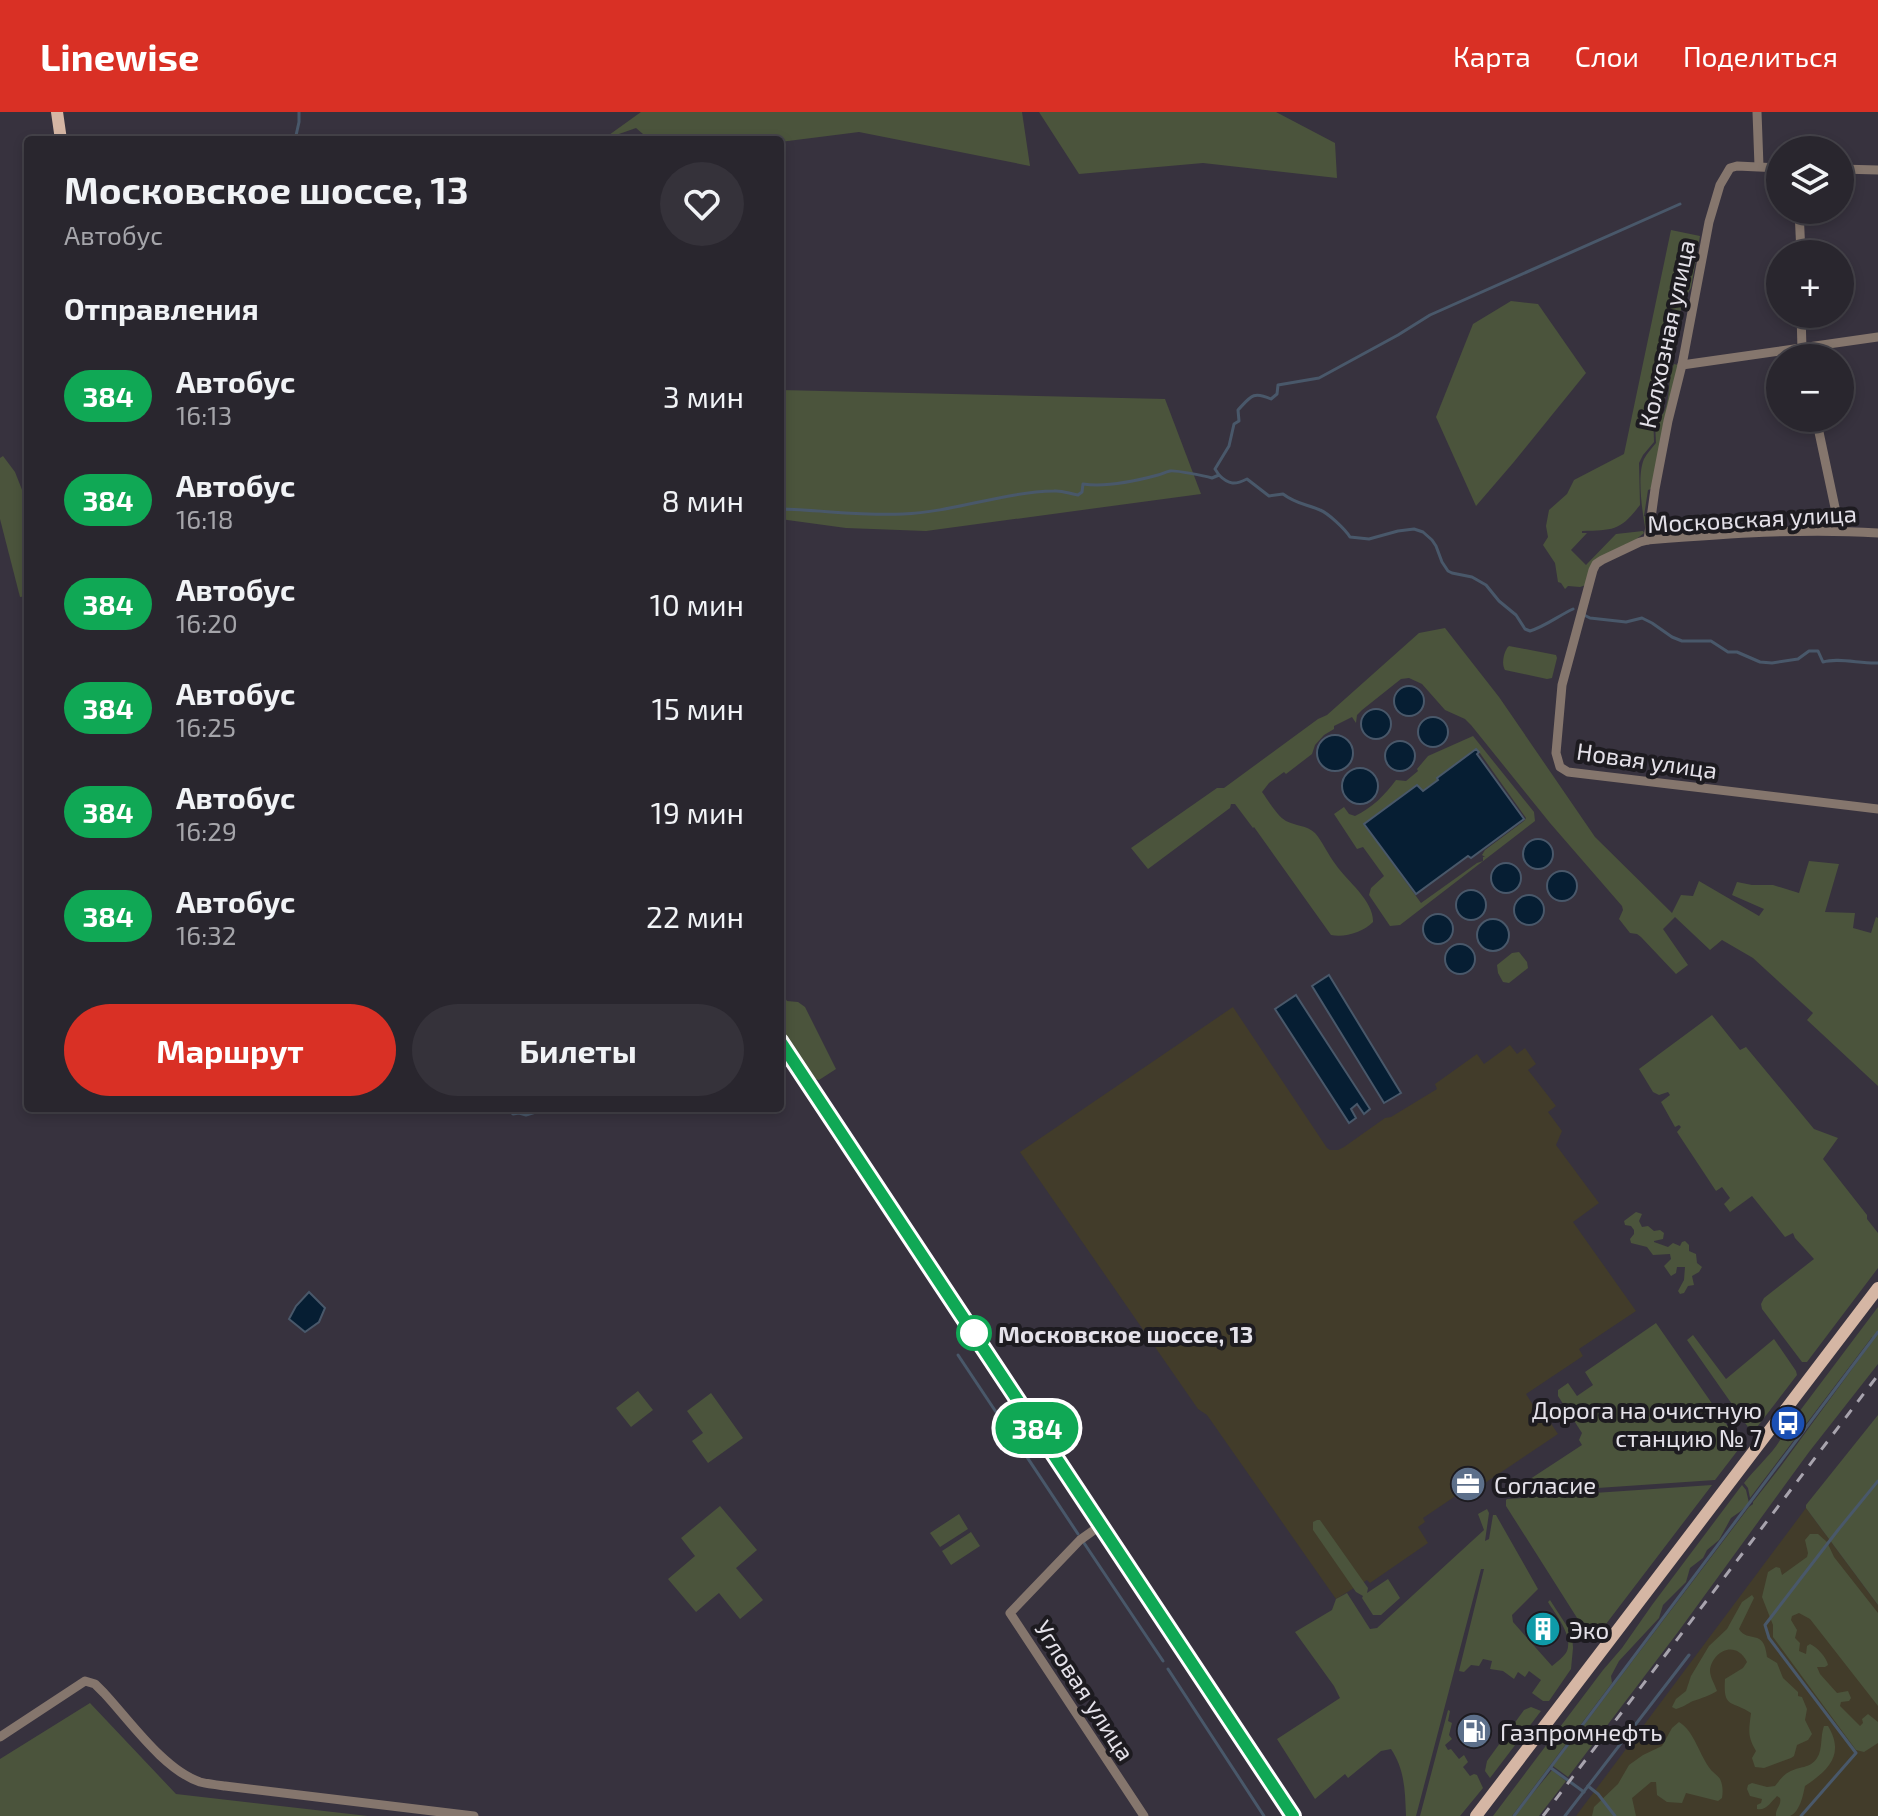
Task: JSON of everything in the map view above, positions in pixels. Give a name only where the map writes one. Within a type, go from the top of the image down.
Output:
[{"type":"main road","points":[[57,112],[60,136]]},
{"type":"main road","points":[[784,1047],[1293,1816]]},
{"type":"main road","points":[[1476,1816],[1878,1288]]},
{"type":"street","points":[[1757,112],[1759,166],[1766,167]]},
{"type":"street","name":"Колхозная улица","points":[[1648,540],[1655,489],[1709,222],[1720,185],[1730,168],[1759,166]]},
{"type":"street","points":[[1854,169],[1878,170]]},
{"type":"street","points":[[1845,344],[1878,337]]},
{"type":"street","points":[[1682,365],[1766,357]]},
{"type":"street","points":[[1819,432],[1840,531]]},
{"type":"street","name":"Московская улица","points":[[1580,621],[1596,564],[1640,542],[1719,534],[1878,533]]},
{"type":"street","name":"Новая улица","points":[[1580,621],[1562,685],[1556,753],[1563,769],[1637,781],[1878,809]]},
{"type":"street","name":"Угловая улица","points":[[1101,1525],[1080,1540],[1010,1613],[1144,1816]]},
{"type":"street","points":[[0,1737],[85,1681],[95,1684],[168,1764],[200,1782],[474,1816]]},
{"type":"shaded area","points":[[1233,1007],[1330,1150],[1344,1147],[1385,1118],[1437,1089],[1435,1084],[1477,1054],[1484,1064],[1510,1045],[1517,1054],[1525,1048],[1536,1064],[1528,1070],[1556,1106],[1548,1112],[1562,1131],[1556,1145],[1599,1203],[1573,1222],[1636,1311],[1579,1349],[1583,1356],[1526,1394],[1542,1419],[1546,1416],[1558,1434],[1467,1495],[1463,1491],[1423,1518],[1425,1522],[1418,1527],[1428,1543],[1370,1583],[1367,1580],[1336,1599],[1207,1415],[1198,1409],[1020,1152]]},
{"type":"shaded area","points":[[1806,1508],[1878,1605],[1878,1816],[1576,1816]]},
{"type":"green space","points":[[641,112],[1022,112],[1030,166],[859,132],[784,141],[784,136],[645,136],[636,128],[608,136]]},
{"type":"green space","points":[[1039,112],[1276,112],[1335,143],[1337,178],[1203,163],[1079,174]]},
{"type":"green space","points":[[1671,230],[1700,236],[1691,288],[1682,303],[1674,350],[1668,351],[1665,347],[1661,351],[1664,355],[1672,353],[1672,363],[1658,379],[1653,378],[1657,382],[1668,374],[1663,410],[1656,417],[1655,408],[1649,406],[1649,410],[1653,410],[1654,442],[1639,463],[1640,505],[1616,527],[1582,531],[1587,533],[1571,550],[1586,565],[1616,534],[1644,533],[1598,559],[1586,585],[1565,589],[1558,582],[1555,563],[1543,545],[1548,537],[1546,526],[1549,510],[1567,494],[1574,480],[1624,454]]},
{"type":"green space","points":[[1511,301],[1538,304],[1586,373],[1476,506],[1436,417],[1473,324]]},
{"type":"green space","points":[[1674,364],[1678,365],[1651,489],[1648,490],[1645,527],[1641,492],[1642,466],[1656,443],[1655,422],[1666,407]]},
{"type":"green space","points":[[784,390],[1165,399],[1201,494],[926,531],[846,528],[784,520]]},
{"type":"green space","points":[[3,456],[15,472],[24,495],[24,596],[20,597],[0,519],[0,458]]},
{"type":"green space","points":[[1445,628],[1499,697],[1595,837],[1672,913],[1681,895],[1693,896],[1699,881],[1759,916],[1764,909],[1732,895],[1737,882],[1773,885],[1799,893],[1809,861],[1839,864],[1825,912],[1855,913],[1853,928],[1871,933],[1878,918],[1878,1086],[1807,1020],[1813,1013],[1753,958],[1722,940],[1710,950],[1675,917],[1663,929],[1688,965],[1676,974],[1641,937],[1630,933],[1619,919],[1622,906],[1471,725],[1445,710],[1422,684],[1409,678],[1401,679],[1362,710],[1357,715],[1356,723],[1352,717],[1334,726],[1315,745],[1312,754],[1269,783],[1262,792],[1283,819],[1315,833],[1336,865],[1365,899],[1373,922],[1364,929],[1348,935],[1331,935],[1235,804],[1148,869],[1131,848],[1217,788],[1224,788],[1327,715],[1419,633]]},
{"type":"green space","points":[[1509,646],[1556,655],[1552,678],[1505,670],[1504,657]]},
{"type":"green space","points":[[1473,736],[1534,812],[1535,821],[1400,925],[1390,926],[1369,895],[1371,888],[1384,876],[1363,847],[1357,849],[1334,814],[1344,807],[1349,814],[1355,816],[1361,813],[1378,801],[1396,780],[1406,781],[1418,771],[1428,756]],"holes":[[[1477,749],[1526,818],[1485,850],[1483,861],[1421,903],[1364,824],[1417,785],[1422,791]]]},
{"type":"green space","points":[[1519,952],[1528,968],[1509,983],[1503,982],[1497,965],[1512,953]]},
{"type":"green space","points":[[784,996],[787,1001],[798,1002],[805,1007],[836,1069],[819,1080],[815,1079],[784,1033]]},
{"type":"green space","points":[[1712,1015],[1740,1050],[1746,1047],[1814,1129],[1838,1138],[1823,1159],[1878,1233],[1878,1268],[1807,1362],[1802,1362],[1761,1304],[1764,1298],[1814,1259],[1793,1233],[1785,1237],[1752,1196],[1730,1212],[1724,1204],[1730,1198],[1722,1187],[1716,1191],[1677,1132],[1681,1127],[1675,1127],[1661,1102],[1670,1095],[1668,1092],[1659,1095],[1653,1092],[1639,1069]]},
{"type":"green space","points":[[1636,1212],[1642,1214],[1639,1221],[1642,1227],[1648,1226],[1664,1233],[1663,1239],[1654,1242],[1668,1247],[1673,1243],[1680,1246],[1685,1241],[1689,1251],[1696,1254],[1697,1263],[1702,1267],[1692,1276],[1694,1285],[1688,1286],[1684,1293],[1678,1291],[1684,1280],[1685,1267],[1677,1267],[1676,1273],[1671,1276],[1664,1266],[1671,1259],[1670,1254],[1653,1255],[1647,1247],[1631,1243],[1634,1230],[1624,1221]]},
{"type":"green space","points":[[1878,1307],[1878,1364],[1568,1777],[1553,1766],[1753,1504],[1874,1339],[1872,1337],[1750,1498],[1744,1483],[1784,1432],[1787,1433],[1798,1418],[1796,1416]]},
{"type":"green space","points":[[1656,1323],[1736,1438],[1738,1450],[1715,1480],[1511,1494],[1514,1483],[1518,1487],[1582,1445],[1579,1440],[1582,1433],[1558,1396],[1558,1390],[1568,1383],[1577,1396],[1593,1385],[1585,1372]]},
{"type":"green space","points":[[1693,1335],[1726,1379],[1774,1339],[1796,1371],[1797,1375],[1754,1431],[1748,1427],[1687,1340]]},
{"type":"green space","points":[[638,1391],[653,1410],[631,1427],[616,1408]]},
{"type":"green space","points":[[711,1393],[743,1438],[708,1463],[692,1441],[703,1433],[687,1411]]},
{"type":"green space","points":[[1878,1415],[1878,1605],[1806,1505]]},
{"type":"green space","points":[[1712,1485],[1606,1624],[1599,1625],[1579,1621],[1506,1506],[1507,1499]]},
{"type":"green space","points":[[1742,1485],[1749,1503],[1731,1518],[1719,1540],[1690,1568],[1686,1582],[1663,1605],[1659,1618],[1619,1661],[1611,1676],[1612,1683],[1512,1816],[1493,1816],[1622,1648]]},
{"type":"green space","points":[[720,1506],[757,1550],[736,1568],[763,1600],[740,1619],[719,1593],[696,1612],[668,1579],[695,1556],[681,1538]]},
{"type":"green space","points":[[1487,1509],[1485,1541],[1489,1539],[1493,1515],[1496,1515],[1538,1589],[1512,1615],[1513,1622],[1552,1666],[1567,1651],[1568,1638],[1548,1602],[1550,1600],[1572,1634],[1571,1669],[1549,1701],[1543,1701],[1532,1693],[1541,1680],[1529,1671],[1525,1677],[1518,1672],[1514,1679],[1503,1671],[1490,1669],[1492,1661],[1483,1659],[1479,1666],[1471,1665],[1464,1672],[1459,1671],[1484,1569],[1481,1569],[1416,1816],[1406,1816],[1402,1773],[1391,1749],[1381,1751],[1348,1778],[1345,1774],[1315,1799],[1277,1739],[1340,1698],[1295,1632],[1332,1610],[1336,1599],[1347,1593],[1370,1629],[1377,1628],[1484,1530],[1478,1514]]},
{"type":"green space","points":[[959,1514],[968,1529],[940,1547],[930,1533]]},
{"type":"green space","points":[[1317,1520],[1368,1588],[1367,1593],[1388,1579],[1400,1598],[1381,1615],[1373,1615],[1363,1596],[1356,1592],[1313,1530],[1313,1522]]},
{"type":"green space","points":[[971,1532],[980,1546],[951,1565],[942,1551]]},
{"type":"green space","points":[[1810,1534],[1818,1534],[1827,1542],[1834,1557],[1878,1613],[1878,1706],[1810,1619],[1799,1613],[1791,1620],[1797,1630],[1795,1638],[1800,1643],[1799,1651],[1806,1654],[1810,1644],[1816,1648],[1828,1665],[1817,1667],[1820,1674],[1837,1693],[1848,1691],[1851,1698],[1841,1702],[1840,1706],[1860,1726],[1868,1714],[1878,1722],[1878,1743],[1864,1752],[1856,1750],[1773,1637],[1773,1625],[1762,1597],[1768,1572],[1776,1567],[1780,1568],[1782,1575],[1807,1557],[1805,1540]]},
{"type":"green space","points":[[1752,1595],[1754,1598],[1739,1629],[1763,1642],[1767,1657],[1777,1663],[1783,1678],[1802,1697],[1807,1709],[1805,1720],[1812,1734],[1808,1740],[1797,1745],[1794,1756],[1764,1768],[1755,1767],[1752,1758],[1756,1751],[1749,1733],[1751,1713],[1727,1700],[1725,1695],[1725,1679],[1747,1662],[1736,1651],[1724,1651],[1711,1664],[1710,1673],[1717,1691],[1676,1709],[1672,1707],[1686,1691],[1709,1646],[1727,1629],[1742,1602]]},
{"type":"green space","points":[[90,1703],[176,1794],[368,1816],[0,1816],[0,1759]]},
{"type":"green space","points":[[1531,1707],[1541,1711],[1490,1778],[1485,1771],[1487,1761],[1524,1710]]},
{"type":"green space","points":[[1448,1710],[1448,1721],[1452,1723],[1449,1735],[1452,1739],[1445,1745],[1459,1759],[1464,1755],[1468,1762],[1463,1767],[1470,1776],[1477,1775],[1483,1788],[1460,1816],[1420,1816]]},
{"type":"green space","points":[[1679,1722],[1720,1779],[1722,1798],[1718,1801],[1686,1793],[1682,1803],[1667,1802],[1657,1795],[1656,1782],[1651,1782],[1632,1798],[1636,1816],[1592,1816],[1594,1807],[1618,1784],[1629,1765],[1662,1746]]},
{"type":"green space","points":[[1824,1726],[1828,1726],[1833,1736],[1835,1753],[1821,1774],[1805,1786],[1796,1811],[1790,1816],[1776,1816],[1780,1800],[1777,1796],[1766,1807],[1757,1809],[1762,1799],[1750,1796],[1748,1785],[1775,1786],[1787,1773],[1814,1762],[1819,1754]]},
{"type":"green space","points":[[1552,1770],[1566,1781],[1539,1816],[1514,1816]]},
{"type":"water","points":[[1409,686],[1420,690],[1424,701],[1420,712],[1409,716],[1398,712],[1394,701],[1398,690]]},
{"type":"water","points":[[1376,709],[1387,713],[1391,724],[1387,735],[1376,739],[1365,735],[1361,724],[1365,713]]},
{"type":"water","points":[[1433,717],[1439,718],[1447,726],[1447,738],[1439,746],[1433,747],[1427,746],[1419,738],[1418,732],[1419,726],[1427,718]]},
{"type":"water","points":[[1335,735],[1348,740],[1353,753],[1348,766],[1335,771],[1322,766],[1317,753],[1322,740]]},
{"type":"water","points":[[1400,741],[1411,745],[1415,756],[1411,767],[1400,771],[1389,767],[1385,756],[1389,745]]},
{"type":"water","points":[[1476,749],[1524,819],[1416,894],[1364,824],[1417,785],[1423,791]]},
{"type":"water","points":[[1360,768],[1373,773],[1378,786],[1373,799],[1360,804],[1347,799],[1342,786],[1347,773]]},
{"type":"water","points":[[1538,839],[1549,843],[1553,854],[1549,865],[1538,869],[1527,865],[1523,854],[1527,843]]},
{"type":"water","points":[[1506,863],[1516,868],[1521,878],[1516,888],[1506,893],[1496,888],[1491,878],[1496,868]]},
{"type":"water","points":[[1562,871],[1573,875],[1577,886],[1573,897],[1562,901],[1551,897],[1547,886],[1551,875]]},
{"type":"water","points":[[1471,890],[1482,894],[1486,905],[1482,916],[1471,920],[1460,916],[1456,905],[1460,894]]},
{"type":"water","points":[[1529,895],[1540,899],[1544,910],[1540,921],[1529,925],[1518,921],[1514,910],[1518,899]]},
{"type":"water","points":[[1438,914],[1449,918],[1453,929],[1449,940],[1438,944],[1427,940],[1423,929],[1427,918]]},
{"type":"water","points":[[1493,919],[1504,924],[1509,935],[1504,946],[1493,951],[1482,946],[1477,935],[1482,924]]},
{"type":"water","points":[[1460,944],[1471,948],[1475,959],[1471,970],[1460,974],[1449,970],[1445,959],[1449,948]]},
{"type":"water","points":[[1329,975],[1401,1093],[1384,1103],[1312,986]]},
{"type":"water","points":[[1296,995],[1370,1109],[1364,1114],[1357,1104],[1351,1109],[1356,1118],[1349,1123],[1275,1009]]},
{"type":"water","points":[[309,1292],[325,1308],[319,1322],[305,1332],[289,1319]]},
{"type":"waterway","points":[[296,136],[299,112]]},
{"type":"waterway","points":[[1219,475],[1215,469],[1229,446],[1234,424],[1239,421],[1238,410],[1253,396],[1271,399],[1277,394],[1278,385],[1319,378],[1430,315],[1680,204]]},
{"type":"waterway","points":[[784,509],[903,514],[1035,492],[1057,491],[1078,495],[1082,492],[1083,484],[1120,483],[1170,471],[1212,478],[1219,475],[1232,483],[1247,479],[1269,496],[1283,494],[1320,510],[1350,537],[1369,539],[1414,529],[1423,532],[1436,546],[1448,571],[1472,577],[1486,585],[1530,631],[1573,609]]},
{"type":"waterway","points":[[1584,615],[1626,622],[1642,618],[1682,641],[1711,641],[1728,652],[1737,652],[1760,662],[1798,659],[1809,651],[1818,651],[1823,662],[1878,663]]},
{"type":"waterway","points":[[511,1112],[526,1115],[536,1112]]},
{"type":"waterway","points":[[1514,1816],[1878,1332]]},
{"type":"waterway","points":[[958,1355],[1008,1430]]},
{"type":"waterway","points":[[1013,1436],[1078,1534]]},
{"type":"waterway","points":[[1801,1816],[1856,1753],[1769,1638],[1765,1625],[1878,1481]]},
{"type":"waterway","points":[[1084,1543],[1163,1661]]},
{"type":"waterway","points":[[1565,1816],[1689,1655]]},
{"type":"waterway","points":[[1168,1669],[1264,1816]]},
{"type":"waterway","points":[[1551,1768],[1584,1792]]},
{"type":"waterway","points":[[1588,1786],[1615,1816]]},
{"type":"railway","points":[[1543,1816],[1878,1375]]},
{"type":"bus line","name":"384","points":[[784,1047],[1293,1816]]},
{"type":"place","name":"Московское шоссе, 13","points":[[974,1333]]},
{"type":"place","name":"Дорога на очистную станцию № 7","points":[[1788,1423]]},
{"type":"place","name":"Согласие","points":[[1468,1484]]},
{"type":"place","name":"Эко","points":[[1543,1629]]},
{"type":"place","name":"Газпромнефть","points":[[1474,1731]]}]
